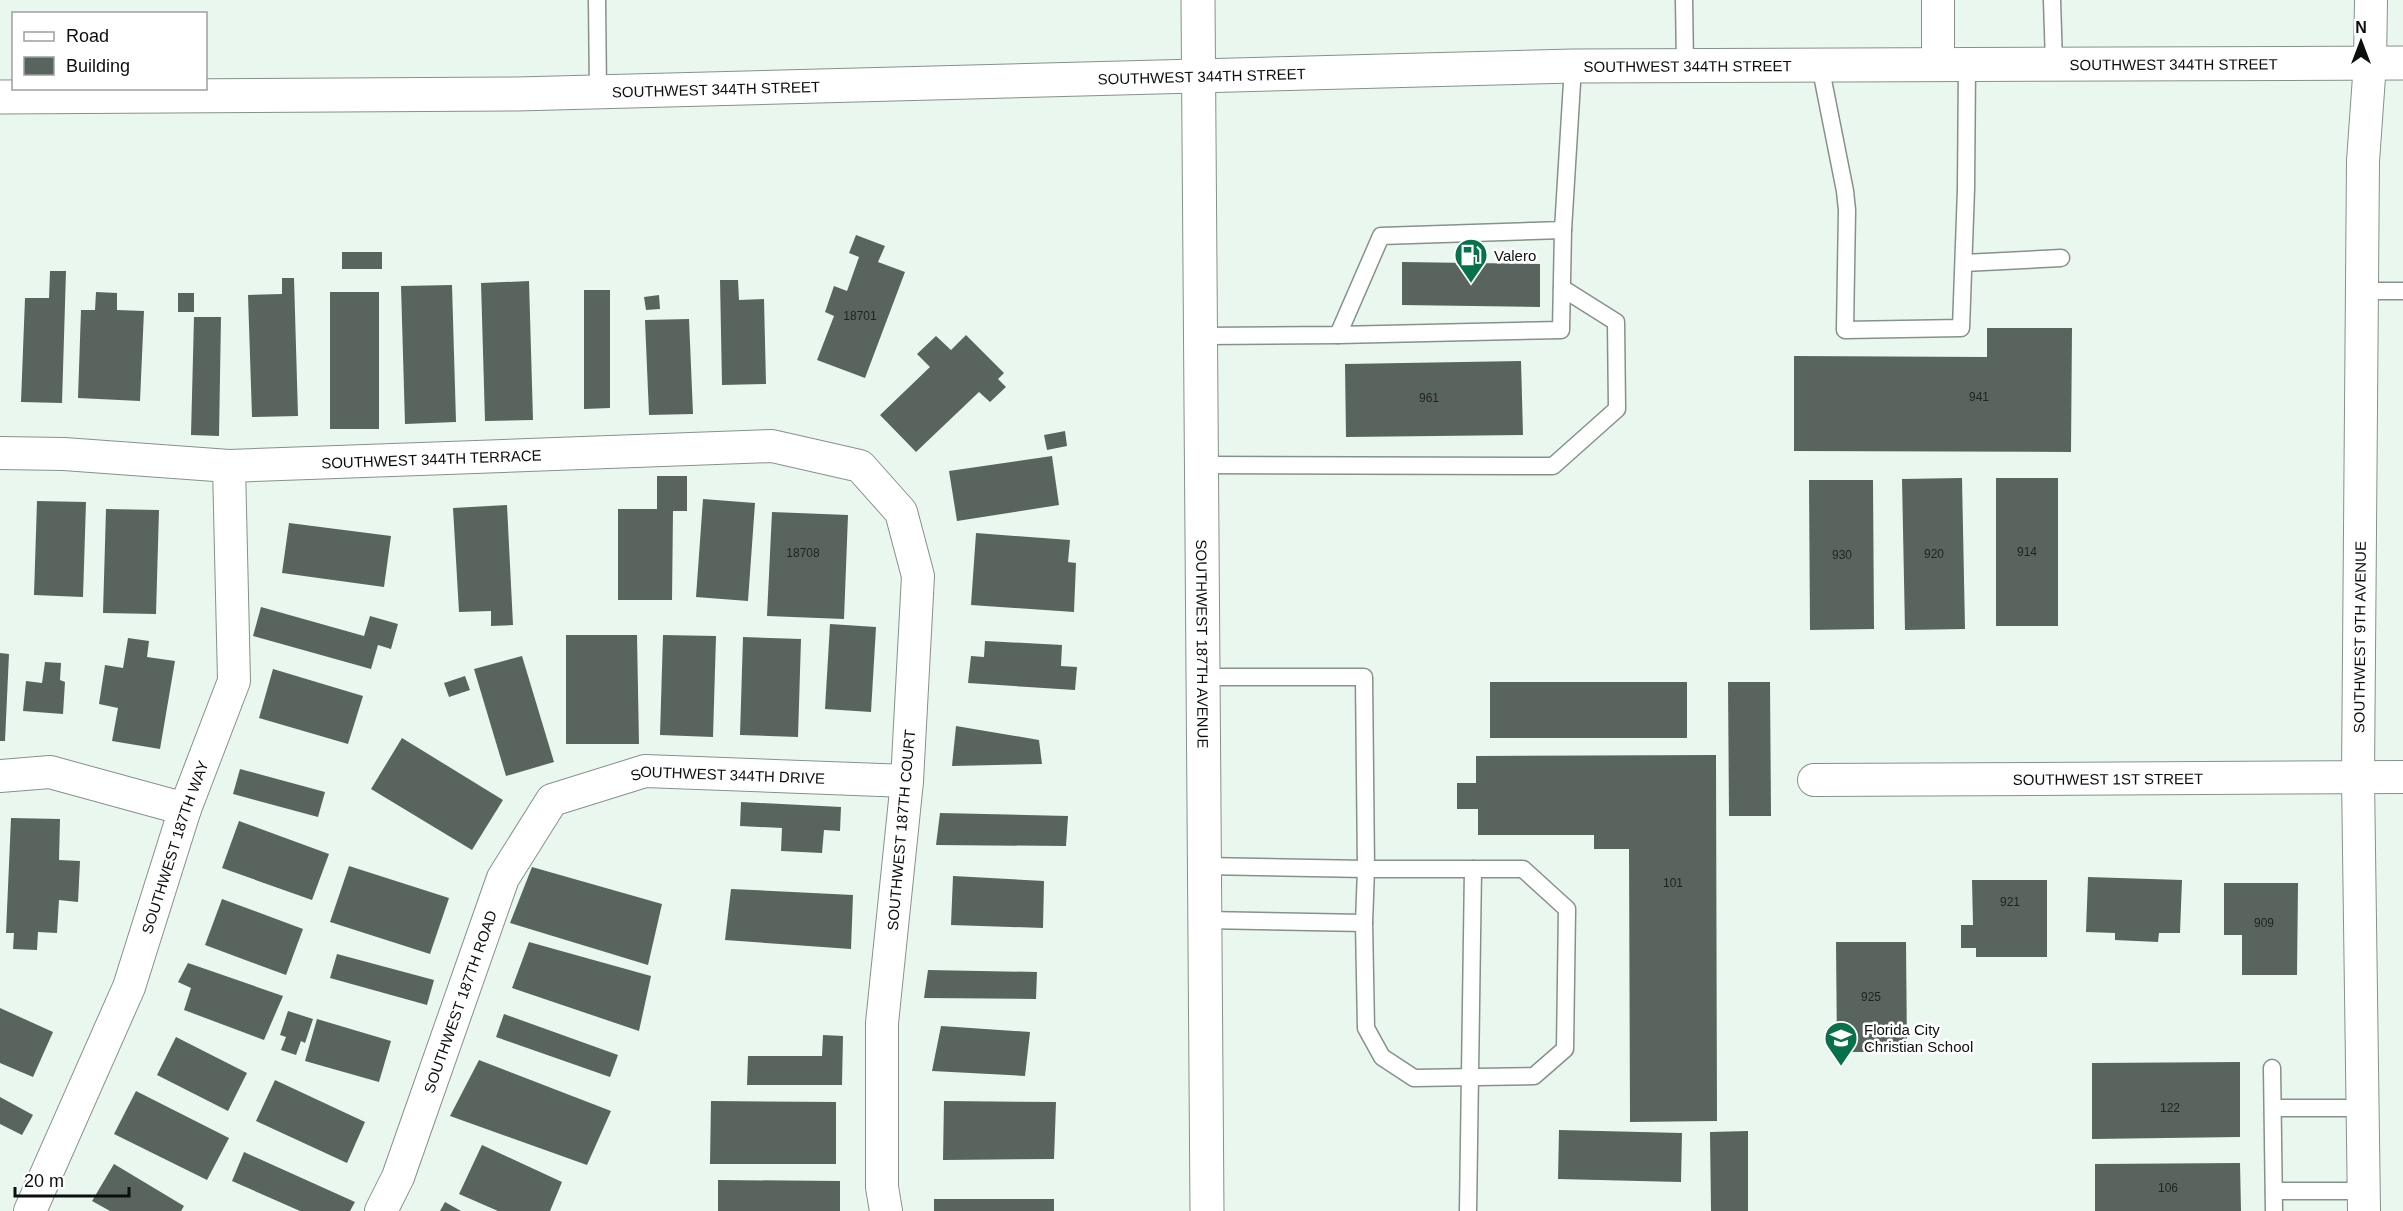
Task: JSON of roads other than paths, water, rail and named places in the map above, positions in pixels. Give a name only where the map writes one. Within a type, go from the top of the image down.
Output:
[{"type":"main road","name":"SOUTHWEST 187TH AVENUE","points":[[1198,0],[1207,1211]]},
{"type":"main road","name":"SOUTHWEST 344TH STREET","points":[[0,97],[598,92],[1573,66],[2403,63]]},
{"type":"street","points":[[1938,0],[1952,65]]},
{"type":"street","name":"SOUTHWEST 9TH AVENUE","points":[[2364,1201],[2358,777],[2363,161],[2370,63],[2371,0]]},
{"type":"street","name":"SOUTHWEST 344TH TERRACE","points":[[0,453],[64,454],[229,466],[772,446],[860,466]]},
{"type":"street","name":"SOUTHWEST 187TH WAY","points":[[30,1211],[129,987],[185,809],[234,681],[229,466]]},
{"type":"street","name":"SOUTHWEST 187TH COURT","points":[[860,466],[901,512],[918,576],[907,782],[882,1023],[882,1187],[886,1211]]},
{"type":"street","name":"SOUTHWEST 344TH DRIVE","points":[[552,800],[645,771],[907,782]]},
{"type":"street","points":[[0,776],[51,772],[185,809]]},
{"type":"street","name":"SOUTHWEST 1ST STREET","points":[[1814,780],[2403,777]]},
{"type":"street","name":"SOUTHWEST 187TH ROAD","points":[[381,1211],[398,1177],[503,878],[552,800]]},
{"type":"lane","points":[[597,0],[598,92]]},
{"type":"lane","points":[[1684,0],[1685,66]]},
{"type":"lane","points":[[2052,0],[2054,64]]},
{"type":"lane","points":[[1820,65],[1845,191],[1845,330],[1961,328],[1964,263],[1952,65]]},
{"type":"lane","points":[[1201,336],[1561,330],[1563,230],[1573,66]]},
{"type":"lane","points":[[1338,334],[1381,236],[1563,230]]},
{"type":"lane","points":[[1964,263],[2061,258]]},
{"type":"lane","points":[[1201,465],[1553,466],[1617,409],[1616,322],[1562,288]]},
{"type":"lane","points":[[2362,291],[2403,291]]},
{"type":"lane","points":[[1204,677],[1364,677],[1366,870],[1364,923],[1366,1028],[1382,1057],[1414,1078],[1534,1077],[1565,1049],[1567,909],[1522,870],[1366,870],[1205,866]]},
{"type":"lane","points":[[1468,1211],[1468,1077],[1473,870]]},
{"type":"lane","points":[[1205,920],[1364,923]]},
{"type":"lane","points":[[2272,1068],[2274,1211]]},
{"type":"lane","points":[[2273,1108],[2362,1107]]},
{"type":"lane","points":[[2274,1191],[2364,1201]]},
{"type":"place","name":"Valero","points":[[1471,284]]},
{"type":"place","name":"Florida City Christian School","points":[[1841,1067]]}]
